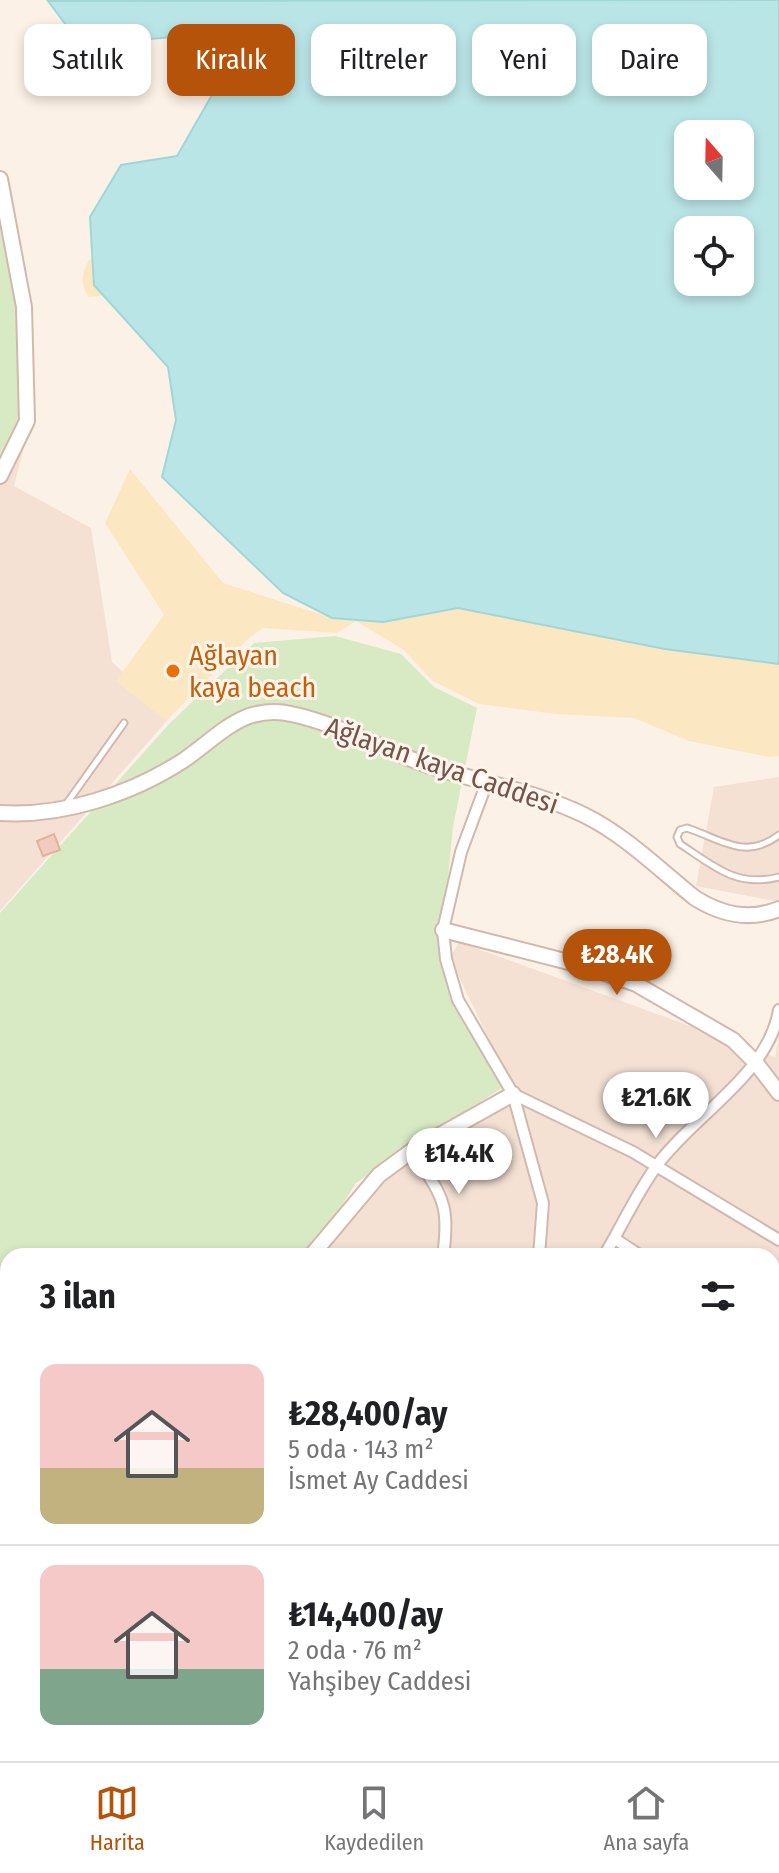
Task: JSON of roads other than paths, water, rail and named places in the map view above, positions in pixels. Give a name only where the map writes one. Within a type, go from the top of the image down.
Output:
[{"type":"street","points":[[0,179],[24,307],[27,421],[0,476]]},
{"type":"street","name":"Ağlayan kaya Caddesi","points":[[0,813],[63,808],[113,795],[139,786],[175,766],[234,724],[265,713],[294,714],[432,767],[562,806],[585,816],[711,908],[742,916],[779,909]]},
{"type":"street","points":[[487,782],[461,852],[443,930],[446,959],[458,1000],[513,1094],[543,1203],[540,1248]]},
{"type":"street","points":[[443,930],[588,967],[636,984],[733,1040],[779,1093]]},
{"type":"street","points":[[609,1248],[657,1166],[688,1129],[756,1063],[771,1040],[779,1010]]},
{"type":"street","points":[[318,1248],[379,1175],[413,1150],[513,1094]]},
{"type":"street","points":[[513,1094],[633,1152],[779,1240]]},
{"type":"street","points":[[413,1150],[445,1205],[444,1248]]},
{"type":"street","points":[[615,1239],[629,1248]]},
{"type":"lane","points":[[63,808],[124,723]]},
{"type":"lane","points":[[779,835],[757,846],[740,849],[687,828],[680,830],[677,837],[680,844],[736,878],[752,881],[779,877]]},
{"type":"water","points":[[779,0],[779,664],[665,649],[458,608],[383,622],[332,618],[283,593],[162,477],[176,420],[168,367],[94,285],[90,217],[121,165],[177,156],[211,96],[295,96],[295,24],[167,24],[167,38],[151,39],[151,24],[65,24],[48,1]]},
{"type":"place","name":"Ağlayan kaya beach","points":[[173,671]]}]
